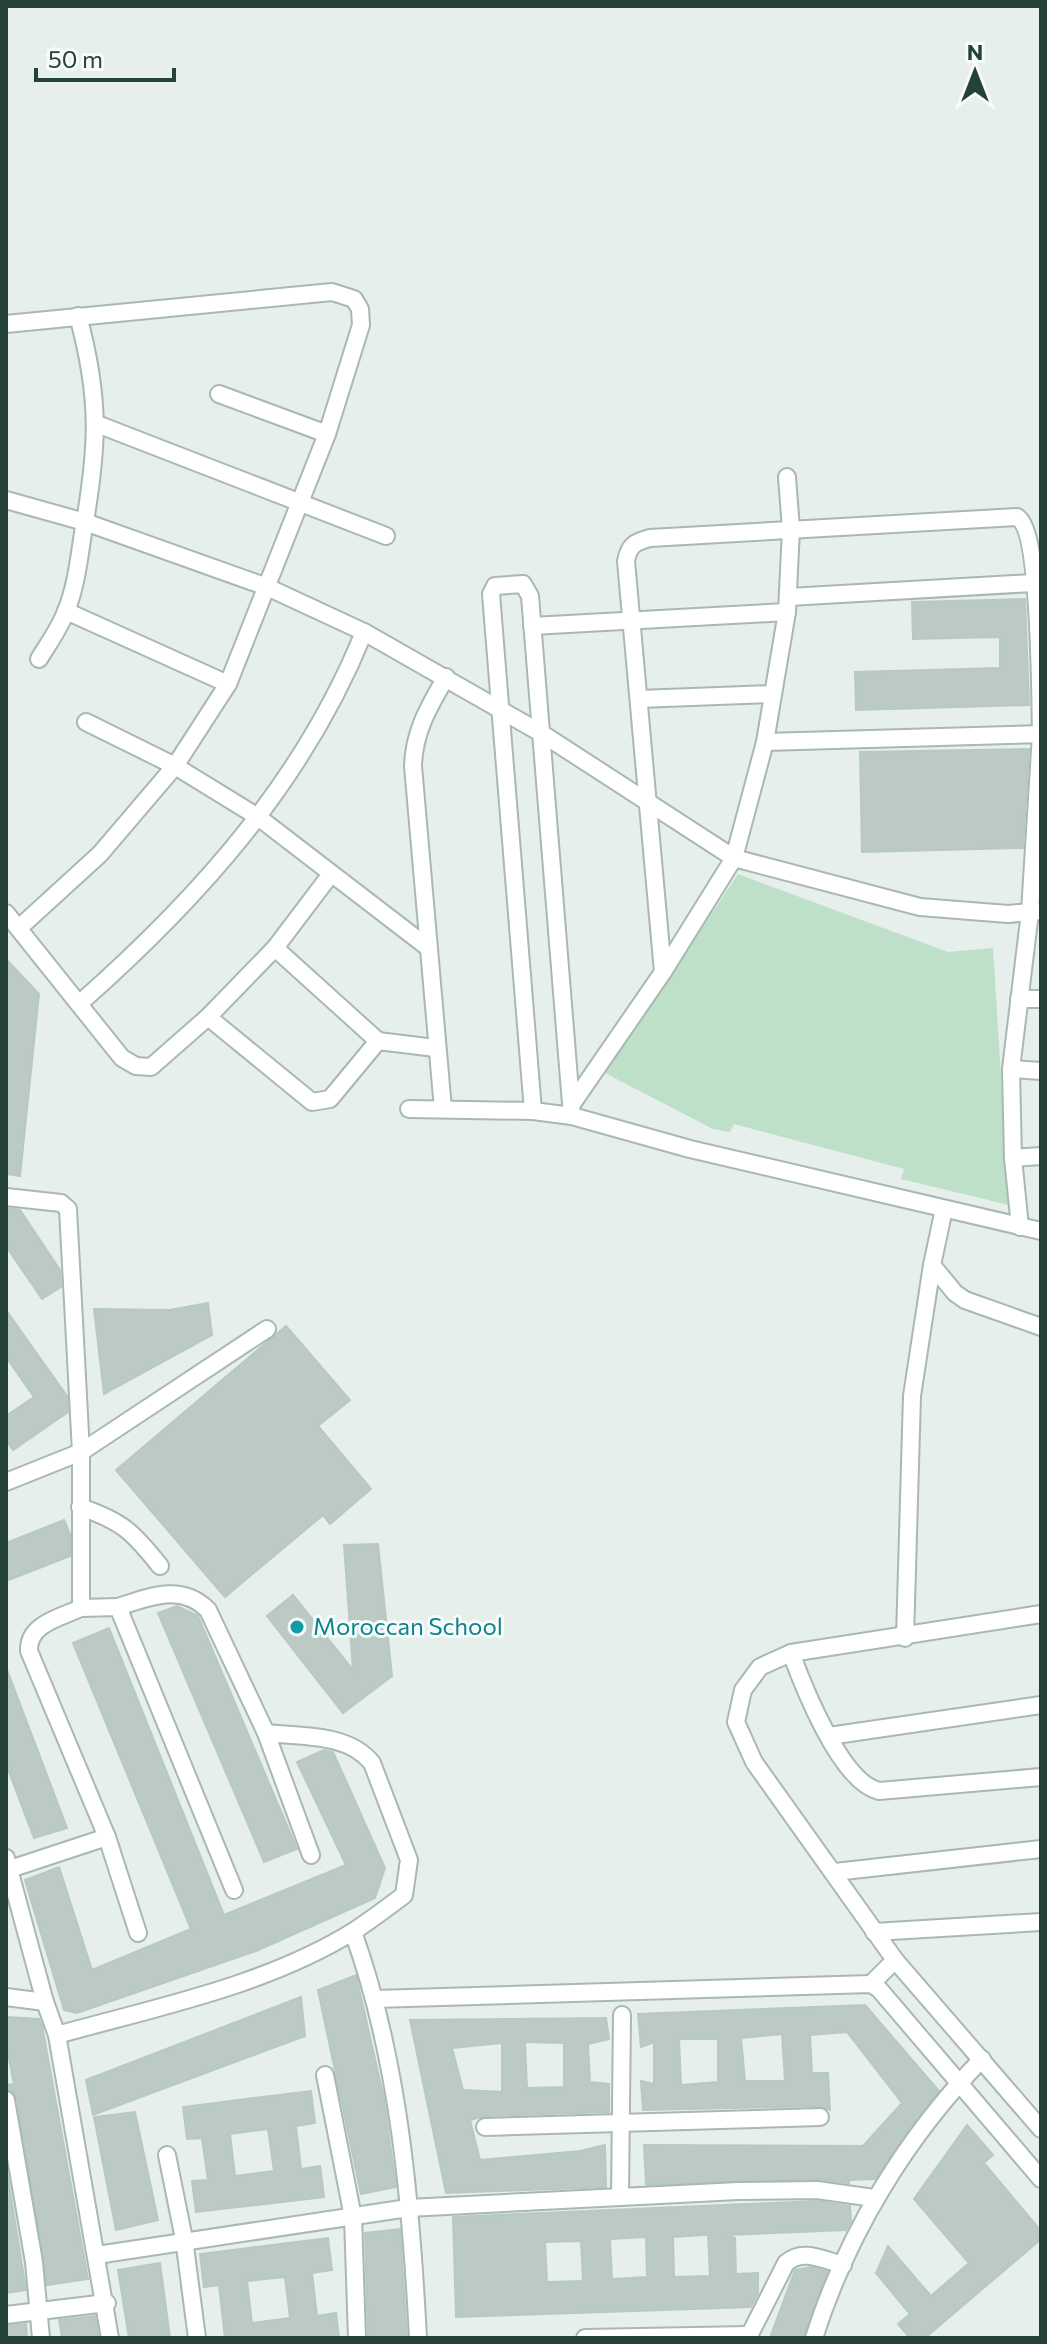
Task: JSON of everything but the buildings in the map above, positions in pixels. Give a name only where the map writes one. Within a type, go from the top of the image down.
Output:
[{"type":"street","points":[[6,324],[346,294],[360,309],[361,325],[327,434],[228,684],[175,766],[100,854],[19,928]]},
{"type":"street","points":[[39,659],[66,611],[85,522],[97,424],[89,357],[78,316]]},
{"type":"street","points":[[219,394],[327,434]]},
{"type":"street","points":[[97,424],[386,536]]},
{"type":"street","points":[[572,1110],[734,858],[765,742],[788,604],[791,529],[787,477]]},
{"type":"street","points":[[6,500],[85,522],[267,587],[364,632],[446,677],[501,713],[541,733],[734,858],[920,907],[961,912],[1036,912]]},
{"type":"street","points":[[663,972],[626,561],[628,549],[636,542],[791,529],[1017,517],[1024,522],[1028,533],[1038,613],[1041,734]]},
{"type":"street","points":[[532,626],[632,622],[788,604],[1033,583]]},
{"type":"street","points":[[533,1111],[491,589],[523,584],[530,596],[572,1110]]},
{"type":"street","points":[[66,611],[228,684]]},
{"type":"street","points":[[80,1003],[132,957],[214,874],[258,817],[302,755],[345,678],[364,632]]},
{"type":"street","points":[[443,1109],[426,946],[414,742],[446,677]]},
{"type":"street","points":[[639,699],[773,694]]},
{"type":"street","points":[[86,722],[175,766],[258,817],[426,946]]},
{"type":"street","points":[[765,742],[1041,734],[1036,912],[1019,999],[1011,1069],[1013,1158],[1020,1227]]},
{"type":"street","points":[[6,913],[122,1058],[136,1066],[151,1067],[208,1017],[275,948],[331,874]]},
{"type":"street","points":[[275,948],[378,1041],[435,1048]]},
{"type":"street","points":[[1019,999],[1041,999]]},
{"type":"street","points":[[208,1017],[312,1102],[330,1099],[378,1041]]},
{"type":"street","points":[[1011,1069],[1041,1071]]},
{"type":"street","points":[[409,1109],[572,1110],[690,1149],[1041,1231]]},
{"type":"street","points":[[1013,1158],[1041,1156]]},
{"type":"street","points":[[6,1197],[61,1203],[68,1209],[81,1452],[81,1608]]},
{"type":"street","points":[[905,1638],[912,1396],[944,1209]]},
{"type":"street","points":[[932,1265],[955,1293],[965,1300],[1041,1327]]},
{"type":"street","points":[[6,1482],[81,1452],[267,1329]]},
{"type":"street","points":[[80,1507],[112,1518],[132,1530],[160,1566]]},
{"type":"street","points":[[138,1933],[107,1837],[29,1651],[29,1638],[35,1629],[81,1608],[118,1607],[157,1595],[179,1593],[198,1600],[208,1610],[266,1733],[311,1855]]},
{"type":"street","points":[[118,1607],[234,1890]]},
{"type":"street","points":[[1041,1614],[905,1638],[791,1653],[760,1667],[743,1690],[736,1722],[754,1762],[835,1872],[874,1932],[1041,2129]]},
{"type":"street","points":[[791,1653],[829,1736],[852,1775],[867,1788],[879,1791],[1041,1777]]},
{"type":"street","points":[[829,1736],[1041,1705]]},
{"type":"street","points":[[57,2035],[213,1992],[285,1966],[353,1932],[404,1895],[409,1878],[409,1860],[372,1763],[363,1751],[346,1742],[266,1733]]},
{"type":"street","points":[[107,1837],[8,1863],[45,2002],[57,2035],[107,2303],[110,2338]]},
{"type":"street","points":[[835,1872],[1041,1849]]},
{"type":"street","points":[[874,1932],[1041,1922]]},
{"type":"street","points":[[353,1932],[374,1999],[408,2208],[418,2338]]},
{"type":"street","points":[[374,1999],[871,1984],[895,1960]]},
{"type":"street","points":[[871,1984],[1041,2179]]},
{"type":"street","points":[[6,1997],[45,2002]]},
{"type":"street","points":[[620,2197],[622,2015]]},
{"type":"street","points":[[814,2338],[874,2198],[959,2082],[982,2059]]},
{"type":"street","points":[[325,2075],[353,2217],[357,2338]]},
{"type":"street","points":[[6,2100],[41,2338]]},
{"type":"street","points":[[485,2127],[820,2117]]},
{"type":"street","points":[[167,2155],[184,2239],[197,2338]]},
{"type":"street","points":[[97,2255],[184,2239],[408,2208],[817,2190],[874,2198]]},
{"type":"street","points":[[585,2338],[748,2337],[786,2263],[793,2257],[804,2254],[843,2265]]},
{"type":"street","points":[[6,2315],[107,2303]]},
{"type":"green space","points":[[738,874],[948,952],[993,948],[1009,1205],[901,1179],[904,1169],[734,1124],[730,1132],[713,1129],[605,1073]]},
{"type":"place","name":"Moroccan School","points":[[297,1627]]}]
